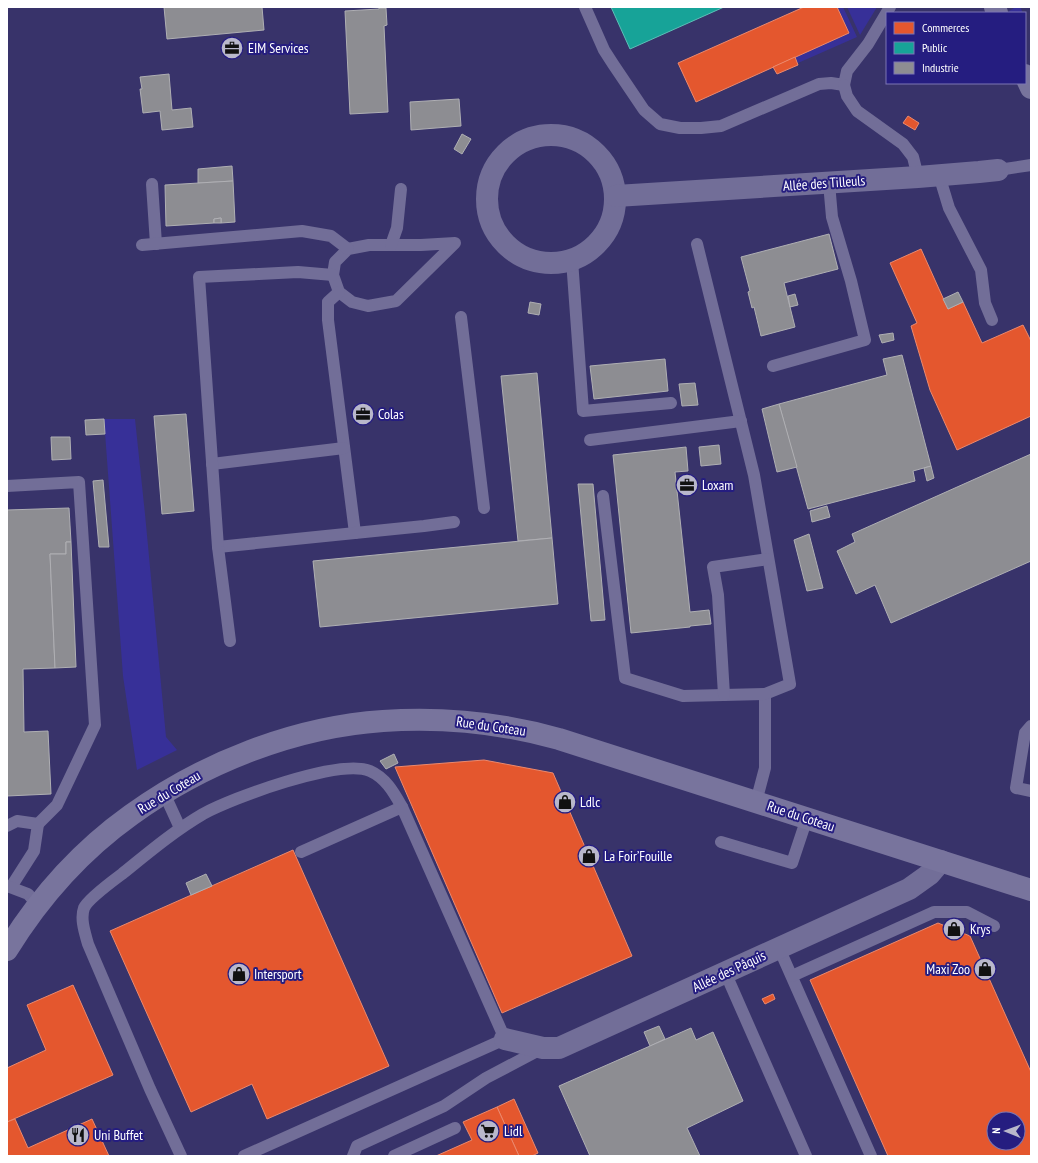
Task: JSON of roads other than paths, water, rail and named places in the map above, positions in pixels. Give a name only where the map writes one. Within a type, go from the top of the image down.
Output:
[{"type":"street","points":[[1026,76],[1031,88]]},
{"type":"street","points":[[544,134],[558,134],[571,137],[588,146],[599,155],[607,166],[614,183],[616,196],[615,210],[612,222],[606,234],[586,253],[572,260],[558,263],[544,263],[530,260],[517,254],[497,235],[488,212],[486,197],[490,178],[497,163],[506,152],[519,142],[531,137],[544,134]]},
{"type":"street","name":"Allée des Tilleuls","points":[[616,196],[918,177],[998,170]]},
{"type":"street","name":"Rue du Coteau","points":[[7,950],[38,905],[69,870],[104,836],[131,814],[195,775],[267,744],[302,734],[351,725],[416,719],[470,722],[534,732],[1031,890]]},
{"type":"street","name":"Allée des Pâquis","points":[[505,1039],[543,1048],[559,1048],[909,889],[930,874],[941,861]]},
{"type":"lane","points":[[585,7],[604,50],[644,110],[660,124],[680,128],[721,126],[819,84],[831,83],[844,85]]},
{"type":"lane","points":[[886,14],[868,44],[847,71],[844,85],[847,96],[857,111],[903,144],[913,157],[918,177]]},
{"type":"lane","name":"Allée des Tilleuls","points":[[998,170],[1031,165]]},
{"type":"lane","points":[[939,175],[949,208],[981,270],[985,303],[992,320]]},
{"type":"lane","points":[[773,366],[865,340],[851,281],[832,217],[828,183]]},
{"type":"lane","points":[[152,184],[156,244]]},
{"type":"lane","points":[[391,246],[397,228],[402,188]]},
{"type":"lane","points":[[142,245],[302,231],[332,236],[348,249]]},
{"type":"lane","points":[[455,242],[396,301],[368,306],[352,302],[339,292],[333,275],[335,262],[348,249],[369,245],[391,246],[455,242]]},
{"type":"lane","points":[[603,496],[625,678],[683,696],[765,694],[790,684],[754,475],[697,244]]},
{"type":"lane","points":[[572,260],[583,411],[672,403]]},
{"type":"lane","points":[[230,641],[218,547],[199,277],[298,272],[333,275]]},
{"type":"lane","points":[[339,292],[328,302],[328,320],[355,533]]},
{"type":"lane","points":[[461,317],[484,508]]},
{"type":"lane","points":[[590,440],[741,421]]},
{"type":"lane","points":[[212,464],[344,448]]},
{"type":"lane","points":[[7,486],[79,482],[95,725],[57,805],[38,824],[34,851],[9,887],[28,894],[38,905]]},
{"type":"lane","points":[[218,547],[454,522]]},
{"type":"lane","points":[[724,695],[718,595],[713,567],[768,559]]},
{"type":"lane","points":[[756,802],[765,768],[765,694]]},
{"type":"lane","points":[[1031,726],[1025,733],[1016,788],[1031,791]]},
{"type":"lane","points":[[181,1156],[150,1089],[88,944],[83,918],[85,907],[98,892],[180,828],[204,813],[237,798],[315,773],[343,768],[370,771],[382,778],[394,792],[402,807],[505,1039],[244,1156]]},
{"type":"lane","points":[[164,793],[180,828]]},
{"type":"lane","points":[[302,852],[402,807]]},
{"type":"lane","points":[[721,842],[792,864],[806,818]]},
{"type":"lane","points":[[7,826],[17,821],[38,824]]},
{"type":"lane","points":[[792,976],[934,912],[966,912],[994,926]]},
{"type":"lane","points":[[779,948],[871,1156]]},
{"type":"lane","points":[[725,972],[806,1156]]},
{"type":"lane","points":[[353,1156],[358,1146],[444,1106],[486,1078],[543,1048]]},
{"type":"lane","points":[[394,1156],[455,1128]]},
{"type":"place","name":"EIM Services","points":[[232,48]]},
{"type":"place","name":"Colas","points":[[363,414]]},
{"type":"place","name":"Loxam","points":[[687,485]]},
{"type":"place","name":"Ldlc","points":[[565,802]]},
{"type":"place","name":"La Foir’Fouille","points":[[589,856]]},
{"type":"place","name":"Krys","points":[[954,929]]},
{"type":"place","name":"Maxi Zoo","points":[[985,969]]},
{"type":"place","name":"Intersport","points":[[239,974]]},
{"type":"place","name":"Lidl","points":[[488,1131]]},
{"type":"place","name":"Uni Buffet","points":[[78,1135]]}]
